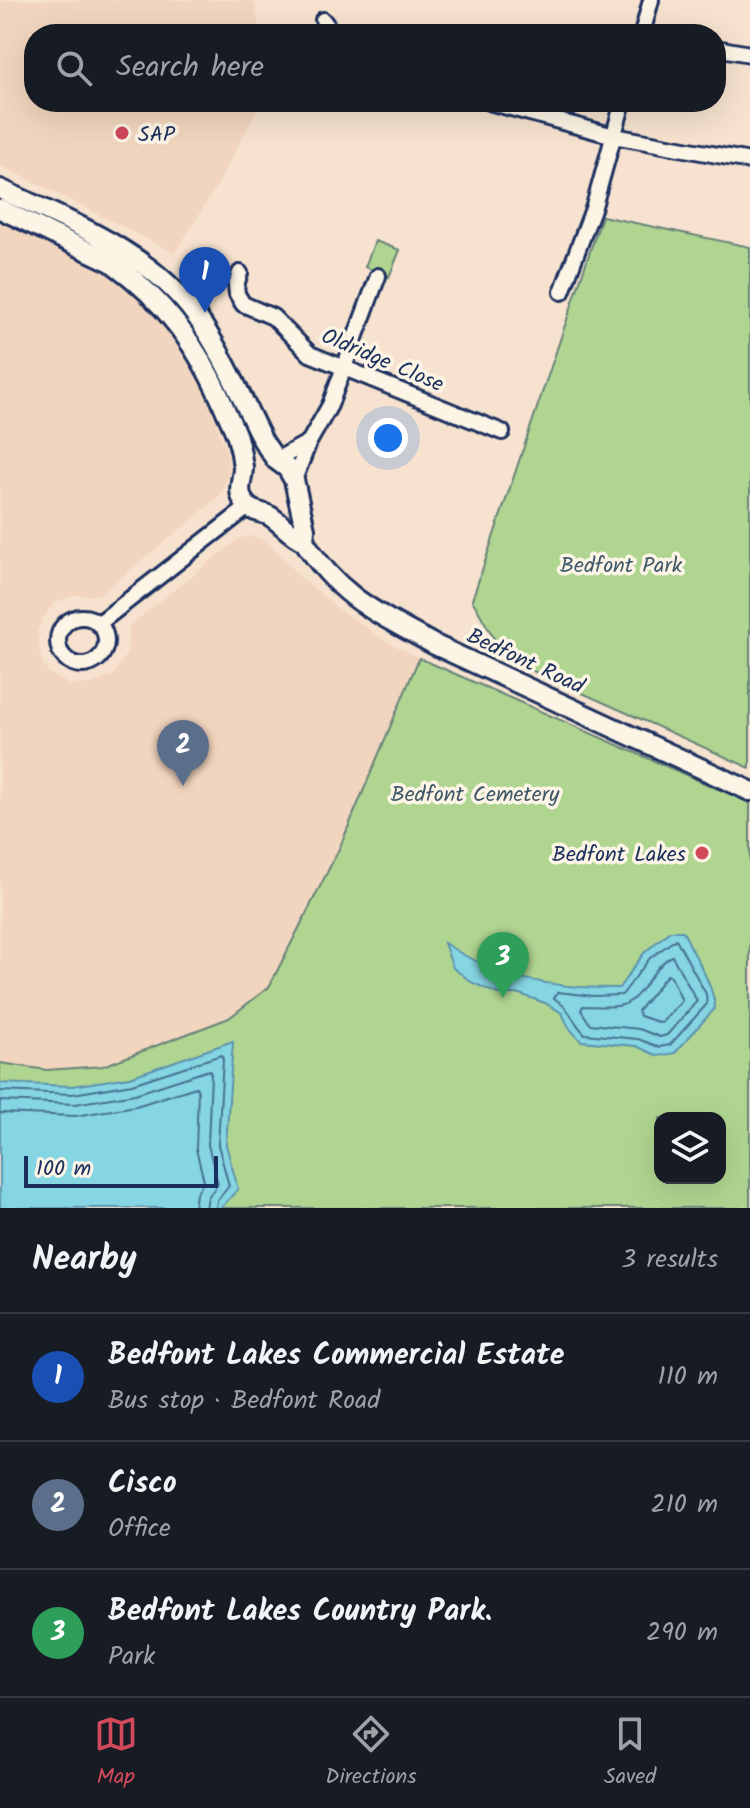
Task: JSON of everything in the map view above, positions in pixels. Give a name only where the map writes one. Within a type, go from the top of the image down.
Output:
[{"type":"street","points":[[646,24],[651,0]]},
{"type":"street","points":[[323,20],[326,24]]},
{"type":"street","points":[[726,50],[750,54]]},
{"type":"street","points":[[526,112],[614,136],[750,161]]},
{"type":"street","points":[[562,292],[584,235],[620,112]]},
{"type":"street","name":"Bedfont Road","points":[[0,189],[89,231],[156,273],[197,317],[263,441],[276,460],[287,468],[305,529],[304,541]]},
{"type":"street","points":[[0,209],[111,262],[178,322],[212,378],[236,434],[243,471],[240,492],[248,507],[98,624]]},
{"type":"street","name":"Oldridge Close","points":[[240,273],[236,285],[243,304],[273,317],[310,354],[502,432]]},
{"type":"street","points":[[269,515],[288,504],[309,442],[330,405],[378,276]]},
{"type":"street","points":[[243,471],[260,459],[276,460],[309,442]]},
{"type":"street","name":"Bedfont Road","points":[[248,507],[269,515],[292,536],[304,541],[338,586],[383,616],[447,650],[750,791]]},
{"type":"shaded area","name":"SAP","points":[[3,0],[254,0],[258,24],[24,24],[24,112],[256,112],[216,187],[175,253],[0,165],[0,3]]},
{"type":"shaded area","points":[[0,222],[97,268],[126,287],[153,311],[178,342],[204,390],[228,455],[229,475],[225,485],[220,495],[200,513],[99,595],[75,595],[54,603],[37,633],[41,660],[48,672],[69,685],[92,684],[114,675],[127,653],[129,626],[240,538],[250,536],[268,542],[298,575],[337,608],[386,641],[419,658],[339,849],[269,987],[229,1018],[103,1066],[47,1070],[0,1063]]},
{"type":"green space","name":"Bedfont Park","points":[[602,216],[750,247],[750,768],[506,659],[472,600]]},
{"type":"green space","points":[[375,241],[400,250],[389,277],[365,267]]},
{"type":"green space","name":"Bedfont Cemetery","points":[[419,658],[750,803],[750,1208],[0,1208],[0,1063],[47,1070],[103,1066],[229,1018],[269,987],[339,849]]},
{"type":"water","points":[[670,931],[683,931],[707,980],[715,1008],[675,1053],[658,1056],[636,1046],[581,1041],[569,1028],[562,1013],[545,1003],[520,994],[498,994],[473,983],[453,968],[444,943],[485,965],[528,979],[550,984],[619,988],[644,953]]},
{"type":"water","points":[[233,1041],[226,1145],[238,1189],[221,1208],[0,1208],[0,1083],[72,1086],[130,1077]]},
{"type":"place","name":"SAP","points":[[122,133]]},
{"type":"place","name":"Bedfont Lakes Commercial Estate","points":[[205,313]]},
{"type":"place","name":"Cisco","points":[[183,786]]},
{"type":"place","name":"Bedfont Lakes","points":[[702,853]]},
{"type":"place","name":"Bedfont Lakes Country Park.","points":[[503,998]]}]
